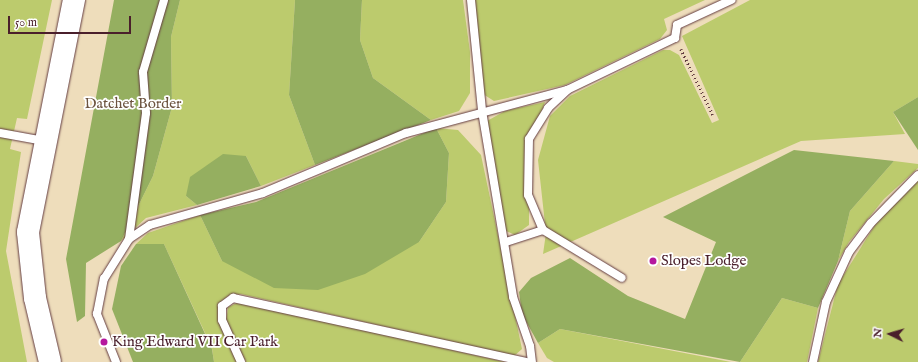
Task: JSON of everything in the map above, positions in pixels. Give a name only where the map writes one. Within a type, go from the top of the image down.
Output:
[{"type":"main road","points":[[50,362],[35,298],[28,232],[44,141],[74,0]]},
{"type":"lane","points":[[116,362],[97,314],[104,279],[129,238],[146,112],[143,72],[164,0]]},
{"type":"lane","points":[[471,0],[482,111],[506,242],[513,297],[530,346],[532,362]]},
{"type":"lane","points":[[129,238],[150,225],[263,194],[406,133],[482,111],[567,90],[675,38],[677,25],[730,0]]},
{"type":"lane","points":[[567,90],[548,108],[530,139],[528,195],[543,230],[622,278]]},
{"type":"lane","points":[[0,133],[44,141]]},
{"type":"lane","points":[[813,362],[826,302],[849,252],[871,223],[918,175]]},
{"type":"lane","points":[[506,242],[543,230]]},
{"type":"lane","points":[[241,362],[222,320],[222,306],[233,298],[526,362]]},
{"type":"path","points":[[675,38],[713,115]]},
{"type":"green space","points":[[0,0],[52,0],[27,119],[17,118],[10,149],[21,152],[6,251],[27,362],[0,362]]},
{"type":"green space","name":"Datchet Border","points":[[114,0],[180,0],[171,37],[172,107],[153,176],[121,241],[86,263],[85,316],[77,322],[66,259]]},
{"type":"green space","points":[[180,0],[295,0],[289,95],[315,165],[261,186],[246,156],[186,196],[197,205],[146,218],[121,241],[153,176],[172,107],[171,37]]},
{"type":"green space","points":[[295,0],[362,0],[360,40],[373,78],[431,120],[315,165],[289,95]]},
{"type":"green space","points":[[362,0],[463,0],[470,52],[470,93],[459,111],[431,120],[373,78],[360,40]]},
{"type":"green space","points":[[474,0],[705,0],[664,19],[667,30],[660,39],[565,85],[494,101],[483,94]]},
{"type":"green space","points":[[750,0],[918,0],[918,97],[893,112],[905,134],[801,141],[543,254],[546,233],[538,160],[550,116],[570,96],[663,50],[670,50],[679,55],[712,123],[719,120],[682,36]]},
{"type":"green space","points":[[918,97],[918,150],[893,112]]},
{"type":"green space","points":[[545,102],[529,146],[529,225],[515,235],[504,230],[487,121],[505,111]]},
{"type":"green space","points":[[436,128],[458,130],[481,155],[522,349],[514,356],[241,294],[228,296],[220,303],[238,362],[214,362],[212,348],[164,244],[136,244],[148,233],[200,215],[222,261],[419,242],[446,202],[449,153]]},
{"type":"green space","points":[[436,128],[449,153],[446,202],[419,242],[365,274],[318,290],[274,288],[222,261],[200,215],[256,202]]},
{"type":"green space","points":[[794,150],[894,161],[850,211],[838,261],[818,308],[782,298],[740,362],[560,329],[538,343],[522,314],[519,292],[531,278],[570,258],[628,296],[685,319],[716,242],[663,217]]},
{"type":"green space","points":[[223,154],[246,156],[261,186],[197,205],[186,196],[190,177]]},
{"type":"green space","points":[[894,161],[918,164],[918,168],[884,199],[849,242],[838,261],[850,211]]},
{"type":"green space","points":[[918,180],[918,362],[818,362],[838,284],[875,225]]},
{"type":"green space","points":[[136,244],[164,244],[212,349],[214,362],[133,362],[112,309],[121,266]]},
{"type":"green space","points":[[782,298],[818,308],[807,362],[740,362]]},
{"type":"green space","points":[[237,303],[252,305],[505,362],[246,362],[226,323],[228,307]]},
{"type":"green space","points":[[560,329],[731,362],[554,362],[547,358],[538,343]]},
{"type":"place","name":"Slopes Lodge","points":[[653,261]]},
{"type":"place","name":"King Edward VII Car Park","points":[[104,342]]}]
